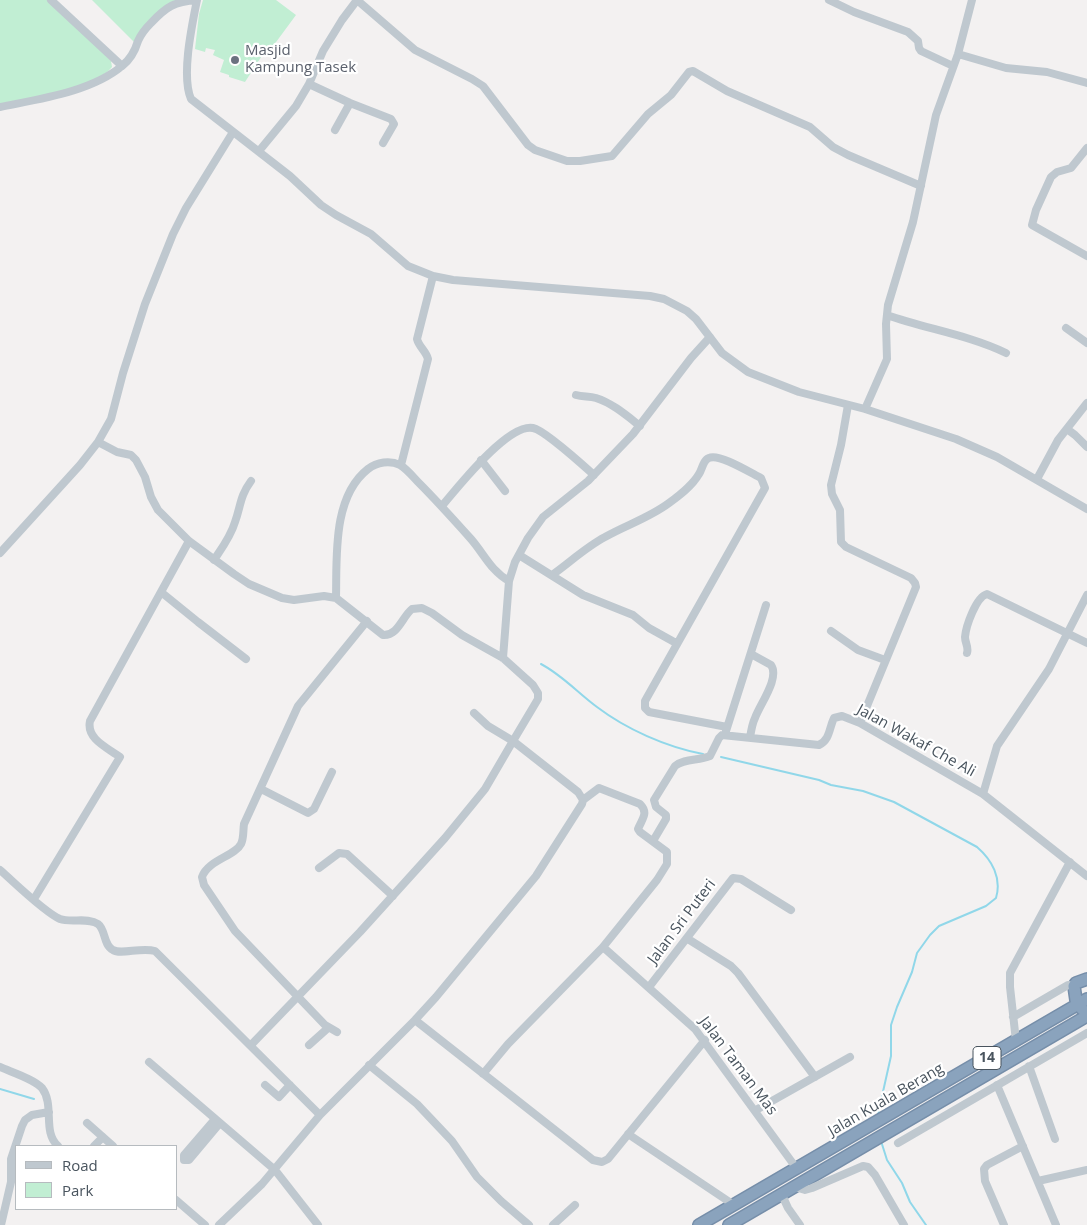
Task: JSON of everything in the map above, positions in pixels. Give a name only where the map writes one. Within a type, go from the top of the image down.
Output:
[{"type":"highway","points":[[1087,979],[1076,983],[1074,986],[1075,995],[1083,1002],[1087,1017]]},
{"type":"highway","name":"Jalan Kuala Berang","points":[[699,1225],[1083,1002]]},
{"type":"highway","name":"Jalan Kuala Berang","points":[[729,1225],[1087,1017]]},
{"type":"street","points":[[51,0],[122,66]]},
{"type":"street","points":[[0,107],[56,96],[81,88],[111,73],[122,66],[133,54],[143,32],[166,8],[183,1],[197,0],[190,37],[188,66],[189,95],[194,103],[259,151],[290,176],[321,205],[371,234],[408,266],[433,276],[475,283],[650,296],[664,299],[687,311],[696,319],[722,353],[748,372],[799,392],[956,438],[997,457],[1087,509]]},
{"type":"street","points":[[259,151],[290,115],[309,84],[323,51],[357,0],[415,50],[483,86],[528,145],[542,154],[567,161],[612,156],[648,114],[671,95],[689,72],[693,71],[727,91],[810,127],[833,147],[848,155],[921,186]]},
{"type":"street","points":[[828,0],[908,32],[918,41],[921,51],[954,66]]},
{"type":"street","points":[[865,410],[887,360],[886,316],[888,305],[913,222],[936,115],[958,54],[972,0]]},
{"type":"street","points":[[958,54],[1001,67],[1047,72],[1087,83]]},
{"type":"street","points":[[309,84],[394,122],[383,143]]},
{"type":"street","points":[[335,130],[350,103]]},
{"type":"street","points":[[1,550],[56,492],[98,442],[114,412],[123,373],[145,304],[172,234],[186,208],[234,132]]},
{"type":"street","points":[[1087,148],[1071,168],[1057,172],[1051,177],[1036,210],[1032,225],[1087,256]]},
{"type":"street","points":[[401,465],[428,359],[418,339],[433,276]]},
{"type":"street","points":[[886,316],[990,346],[1006,353]]},
{"type":"street","points":[[1066,328],[1087,342]]},
{"type":"street","points":[[503,658],[509,581],[518,555],[533,531],[544,517],[594,475],[640,426],[710,336]]},
{"type":"street","points":[[576,395],[584,398],[592,397],[610,404],[640,426]]},
{"type":"street","points":[[1037,479],[1052,450],[1087,403]]},
{"type":"street","points":[[848,405],[831,485],[832,494],[840,507],[841,542],[846,547],[911,578],[916,587],[860,724]]},
{"type":"street","points":[[442,506],[481,460],[518,431],[533,427],[540,430],[594,475]]},
{"type":"street","points":[[1067,429],[1087,447]]},
{"type":"street","points":[[98,442],[117,452],[132,455],[145,477],[151,497],[158,510],[189,541],[249,584],[282,598],[294,600],[324,596],[336,598],[384,635],[395,631],[412,609],[422,608],[432,613],[462,636],[503,658],[533,685],[538,694],[538,699],[475,803],[298,998],[251,1045]]},
{"type":"street","points":[[518,555],[583,594],[633,615],[649,628],[676,643],[765,488],[761,478],[724,459],[709,458],[690,486],[662,508],[638,522],[602,538],[552,575]]},
{"type":"street","points":[[481,460],[505,491]]},
{"type":"street","points":[[336,598],[338,537],[341,514],[352,488],[360,476],[380,463],[390,462],[401,465],[442,506],[473,542],[492,568],[509,581]]},
{"type":"street","points":[[214,560],[230,535],[243,493],[251,481]]},
{"type":"street","points":[[34,899],[120,757],[92,737],[89,726],[189,541]]},
{"type":"street","points":[[161,592],[246,659]]},
{"type":"street","points":[[967,652],[968,648],[965,638],[970,620],[978,602],[983,595],[987,594],[1068,632],[1087,643]]},
{"type":"street","points":[[983,794],[997,746],[1049,669],[1087,595]]},
{"type":"street","points":[[653,841],[666,819],[666,815],[656,807],[654,800],[675,766],[683,761],[700,760],[710,756],[719,738],[726,731],[766,605]]},
{"type":"street","points":[[337,1032],[328,1028],[298,998],[230,925],[202,881],[202,877],[206,871],[240,846],[243,839],[244,824],[298,706],[367,621]]},
{"type":"street","points":[[831,631],[858,650],[885,660]]},
{"type":"street","name":"Jalan Wakaf Che Ali","points":[[676,643],[644,701],[645,708],[649,712],[750,738],[819,745],[826,742],[833,720],[837,717],[848,718],[983,794],[1087,876]]},
{"type":"street","points":[[750,738],[753,721],[768,692],[774,672],[771,665],[751,654]]},
{"type":"street","points":[[219,1225],[274,1170],[320,1115],[415,1020],[468,960],[536,876],[582,804],[578,792],[513,741],[488,726],[474,713]]},
{"type":"street","points":[[261,789],[308,813],[314,809],[332,772]]},
{"type":"street","points":[[483,1074],[508,1044],[603,947],[657,880],[667,864],[667,852],[638,829],[645,815],[644,808],[640,804],[599,788],[582,800]]},
{"type":"street","points":[[319,868],[343,852],[356,861],[392,896]]},
{"type":"street","points":[[1016,1041],[1010,974],[1070,862]]},
{"type":"street","points":[[0,870],[57,918],[97,924],[101,928],[107,945],[114,951],[120,952],[147,948],[155,951],[320,1115]]},
{"type":"street","name":"Jalan Sri Puteri","points":[[649,988],[733,878],[740,879],[790,910]]},
{"type":"street","points":[[688,939],[731,966],[738,973],[815,1077]]},
{"type":"street","name":"Jalan Taman Mas","points":[[603,947],[696,1029],[797,1169]]},
{"type":"street","points":[[1013,1017],[1068,985],[1074,986]]},
{"type":"street","points":[[415,1020],[597,1162],[608,1159],[705,1040]]},
{"type":"street","points":[[309,1045],[328,1028]]},
{"type":"street","points":[[898,1143],[1087,1033]]},
{"type":"street","points":[[756,1110],[850,1057]]},
{"type":"street","points":[[149,1062],[274,1170],[318,1225]]},
{"type":"street","points":[[369,1065],[417,1104],[452,1141],[477,1176],[501,1201],[529,1225]]},
{"type":"street","points":[[1029,1066],[1055,1139]]},
{"type":"street","points":[[0,1067],[35,1082],[42,1088],[49,1112],[50,1134],[57,1145]]},
{"type":"street","points":[[265,1085],[278,1097],[290,1085]]},
{"type":"street","points":[[997,1085],[1056,1225]]},
{"type":"street","points":[[925,1111],[932,1123]]},
{"type":"street","points":[[16,1145],[25,1120],[32,1115],[49,1112]]},
{"type":"street","points":[[217,1121],[189,1160],[184,1160],[184,1155],[217,1121]]},
{"type":"street","points":[[87,1123],[112,1145]]},
{"type":"street","points":[[628,1134],[734,1205]]},
{"type":"street","points":[[95,1145],[103,1137]]},
{"type":"street","points":[[1004,1225],[985,1181],[984,1170],[987,1165],[1023,1146]]},
{"type":"street","points":[[1,1225],[11,1182],[11,1159],[15,1147]]},
{"type":"street","points":[[795,1187],[805,1190],[863,1166],[868,1167],[875,1175],[904,1225]]},
{"type":"street","points":[[1038,1181],[1087,1170]]},
{"type":"street","points":[[782,1195],[788,1208],[800,1225]]},
{"type":"street","points":[[178,1202],[205,1225]]},
{"type":"street","points":[[553,1225],[575,1205]]},
{"type":"green space","points":[[0,0],[50,0],[111,61],[112,67],[92,81],[77,86],[0,104]]},
{"type":"green space","points":[[92,0],[177,0],[135,43]]},
{"type":"green space","points":[[203,0],[276,0],[296,15],[268,53],[265,51],[245,82],[220,72],[224,60],[213,55],[215,50],[206,48],[205,52],[195,49],[199,14]]},
{"type":"waterway","points":[[541,664],[549,668],[597,707],[621,723],[661,742],[703,754]]},
{"type":"waterway","points":[[721,757],[819,780],[831,785],[863,791],[894,802],[977,847],[987,858],[994,870],[998,883],[996,898],[986,906],[939,926],[917,953],[912,972],[891,1025],[891,1056],[878,1114]]},
{"type":"waterway","points":[[0,1089],[34,1099]]},
{"type":"waterway","points":[[881,1141],[887,1160],[902,1183],[910,1202],[926,1225]]},
{"type":"place","name":"Masjid Kampung Tasek","points":[[235,60]]}]
